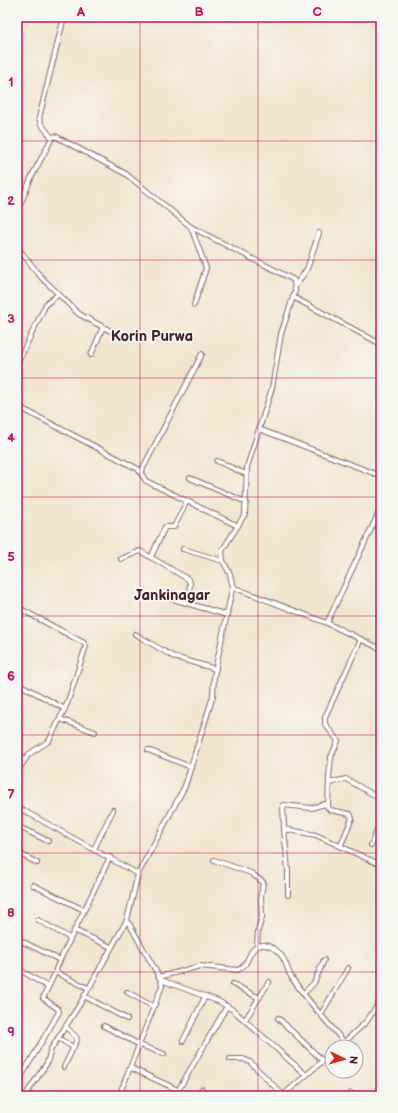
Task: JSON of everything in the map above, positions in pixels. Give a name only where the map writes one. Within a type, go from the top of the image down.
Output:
[{"type":"street","points":[[51,137],[39,118],[64,17]]},
{"type":"street","points":[[51,137],[58,136],[126,174],[191,227],[292,278],[296,286]]},
{"type":"street","points":[[17,212],[32,176],[51,137]]},
{"type":"street","points":[[191,227],[206,268],[194,305]]},
{"type":"street","points":[[17,1091],[24,1096],[47,1063],[51,1050],[66,1027],[127,920],[138,874],[182,793],[213,696],[216,669],[233,585],[230,574],[223,561],[222,551],[245,514],[246,474],[272,388],[277,354],[296,286],[307,268],[319,233]]},
{"type":"street","points":[[17,249],[79,314],[118,335]]},
{"type":"street","points":[[17,364],[46,304],[54,300],[59,294]]},
{"type":"street","points":[[293,296],[381,344]]},
{"type":"street","points":[[91,355],[103,327]]},
{"type":"street","points":[[141,472],[202,354]]},
{"type":"street","points":[[17,406],[138,469],[146,481],[238,526]]},
{"type":"street","points":[[259,429],[381,476]]},
{"type":"street","points":[[217,461],[246,474]]},
{"type":"street","points":[[190,478],[246,502]]},
{"type":"street","points":[[151,557],[165,527],[174,527],[187,502]]},
{"type":"street","points":[[327,623],[381,508]]},
{"type":"street","points":[[183,549],[223,561]]},
{"type":"street","points":[[121,559],[140,551],[188,579],[190,583],[188,603]]},
{"type":"street","points":[[233,585],[327,623],[381,648]]},
{"type":"street","points":[[159,595],[227,615]]},
{"type":"street","points":[[17,607],[84,643],[86,646],[65,709],[47,744],[33,751],[17,771]]},
{"type":"street","points":[[135,634],[174,657],[216,669]]},
{"type":"street","points":[[328,807],[332,757],[338,741],[325,724],[325,717],[361,639]]},
{"type":"street","points":[[17,683],[65,709]]},
{"type":"street","points":[[60,719],[95,732]]},
{"type":"street","points":[[148,750],[191,767]]},
{"type":"street","points":[[17,756],[25,760]]},
{"type":"street","points":[[329,783],[346,779],[381,799]]},
{"type":"street","points":[[288,895],[288,870],[283,806],[312,808],[324,804],[332,810],[350,814],[352,818],[341,845]]},
{"type":"street","points":[[17,807],[110,857],[138,874]]},
{"type":"street","points":[[94,849],[113,810]]},
{"type":"street","points":[[371,845],[381,820]]},
{"type":"street","points":[[17,826],[48,841]]},
{"type":"street","points":[[284,829],[313,834],[341,845],[381,865]]},
{"type":"street","points":[[376,834],[381,836]]},
{"type":"street","points":[[17,852],[37,863]]},
{"type":"street","points":[[17,1084],[59,1012],[58,1009],[43,998],[70,938],[110,857]]},
{"type":"street","points":[[160,978],[200,966],[238,970],[247,964],[254,948],[257,946],[258,930],[262,917],[263,882],[251,873],[214,860]]},
{"type":"street","points":[[33,885],[84,910]]},
{"type":"street","points":[[38,920],[70,938]]},
{"type":"street","points":[[119,1096],[162,986],[160,978],[127,920]]},
{"type":"street","points":[[74,930],[111,947]]},
{"type":"street","points":[[17,939],[60,960]]},
{"type":"street","points":[[257,946],[267,945],[279,952],[286,962],[292,979],[342,1039]]},
{"type":"street","points":[[304,993],[314,983],[324,960]]},
{"type":"street","points":[[17,968],[48,987]]},
{"type":"street","points":[[321,1014],[348,968]]},
{"type":"street","points":[[56,971],[88,988]]},
{"type":"street","points":[[160,978],[227,1006],[245,1020],[306,1075]]},
{"type":"street","points":[[245,1020],[269,982]]},
{"type":"street","points":[[233,984],[259,998]]},
{"type":"street","points":[[127,992],[154,1007]]},
{"type":"street","points":[[84,996],[127,1019]]},
{"type":"street","points":[[183,1040],[205,997]]},
{"type":"street","points":[[347,1039],[367,1021],[381,999]]},
{"type":"street","points":[[175,1096],[227,1006]]},
{"type":"street","points":[[376,1008],[381,1014]]},
{"type":"street","points":[[230,1059],[243,1059],[250,1062],[282,1096],[323,1061],[278,1018]]},
{"type":"street","points":[[104,1026],[140,1045],[164,1054]]},
{"type":"street","points":[[64,1067],[76,1038],[66,1027]]},
{"type":"street","points":[[58,1038],[73,1047]]},
{"type":"street","points":[[131,1068],[178,1090]]},
{"type":"street","points":[[381,1087],[379,1090],[381,1096]]},
{"type":"street","points":[[197,1096],[202,1089]]},
{"type":"district","name":"Korin Purwa","points":[[152,336]]},
{"type":"district","name":"Jankinagar","points":[[172,595]]}]
